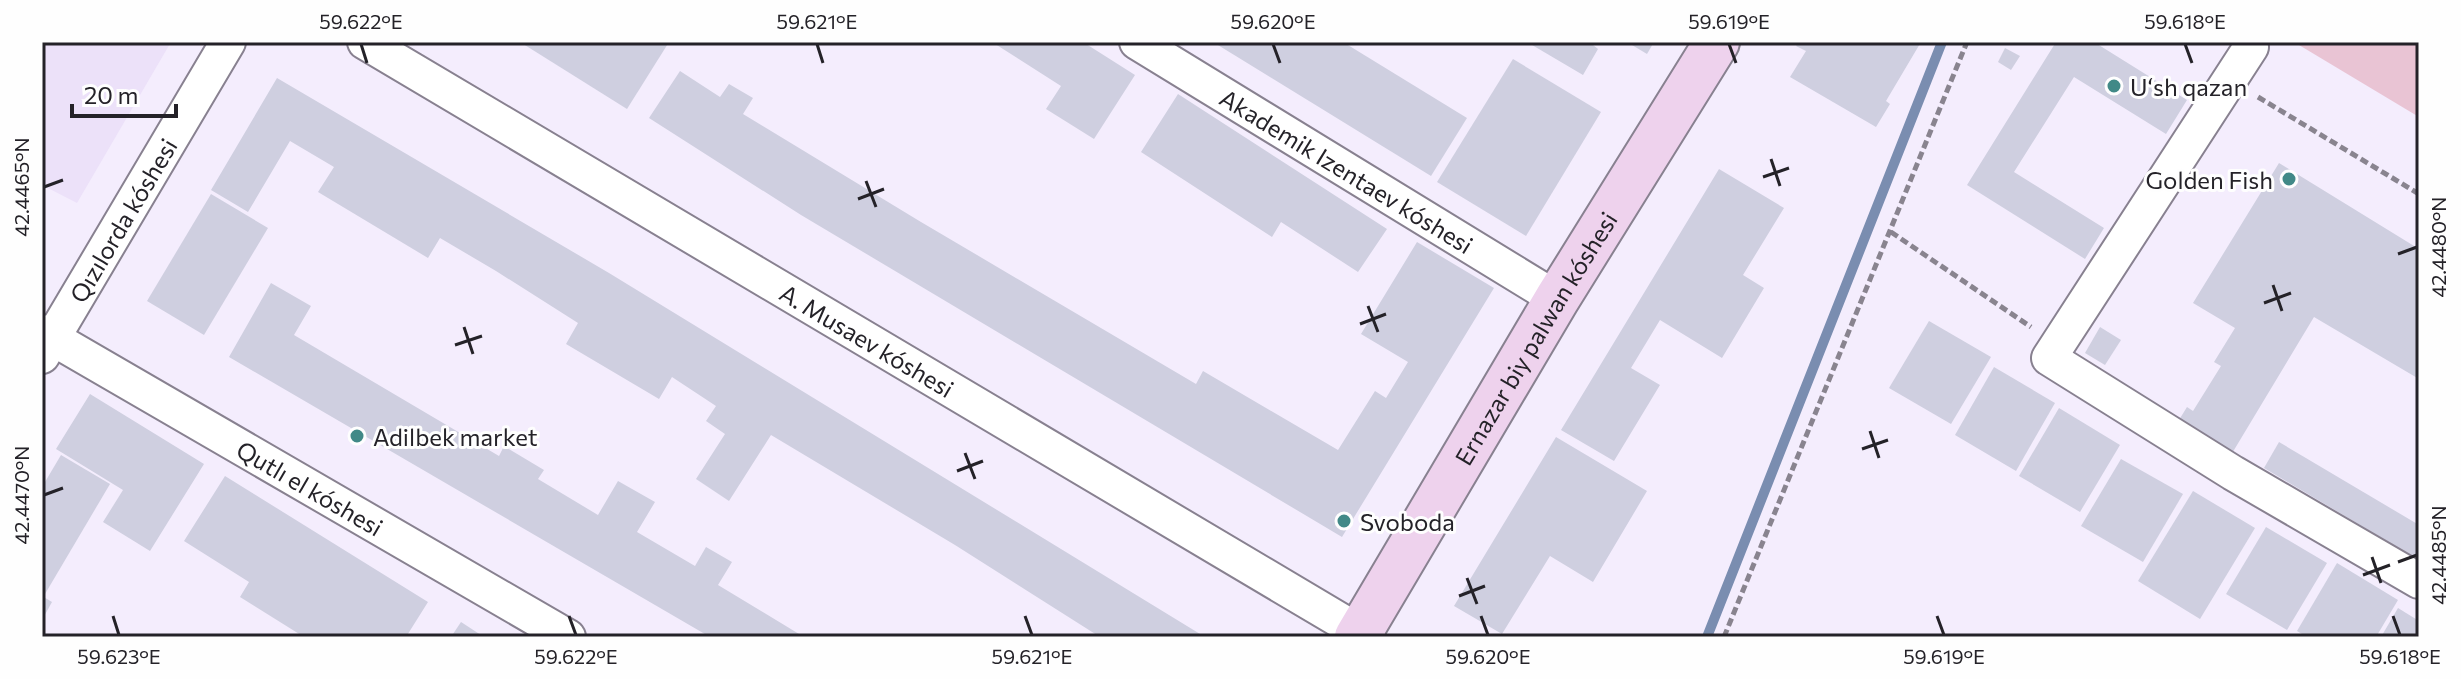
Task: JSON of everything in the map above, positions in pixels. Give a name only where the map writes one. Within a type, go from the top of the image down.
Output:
[{"type":"street","name":"Qızılorda kóshesi","points":[[45,342],[228,42]]},
{"type":"street","name":"A. Musaev kóshesi","points":[[365,42],[1362,635]]},
{"type":"street","name":"Akademik Izentaev kóshesi","points":[[1137,42],[1557,299]]},
{"type":"street","name":"Ernazar biy palwan kóshesi","points":[[1362,635],[1557,299],[1717,42]]},
{"type":"street","points":[[2251,47],[2049,358],[2233,473],[2419,581]]},
{"type":"street","name":"Qutlı el kóshesi","points":[[45,342],[568,637]]},
{"type":"path","points":[[1724,637],[1967,42]]},
{"type":"path","points":[[2229,80],[2419,194]]},
{"type":"path","points":[[1891,232],[2058,345]]},
{"type":"shaded area","points":[[42,42],[171,42],[77,203],[42,185]]},
{"type":"shaded area","points":[[2294,42],[2419,42],[2419,117]]},
{"type":"building","points":[[520,42],[669,42],[627,109]]},
{"type":"building","points":[[992,42],[1083,42],[1135,75],[1094,139],[1046,109],[1061,86]]},
{"type":"building","points":[[1213,42],[1343,42],[1467,118],[1431,176]]},
{"type":"building","points":[[1527,42],[1594,42],[1598,49],[1583,75]]},
{"type":"building","points":[[1627,42],[1654,42],[1647,54]]},
{"type":"building","points":[[1799,42],[1921,42],[1886,101],[1890,104],[1876,127],[1790,77],[1806,51],[1796,46]]},
{"type":"building","points":[[2056,42],[2094,42],[2187,100],[2166,134],[2074,77],[2014,172],[2104,228],[2085,259],[1967,185]]},
{"type":"building","points":[[2005,48],[2020,56],[2011,70],[1998,62]]},
{"type":"building","points":[[1513,59],[1601,112],[1526,236],[1437,182]]},
{"type":"building","points":[[680,71],[720,97],[729,84],[753,98],[743,114],[1196,384],[1203,371],[1338,450],[1375,391],[1386,398],[1408,362],[1361,334],[1417,242],[1494,288],[1342,537],[801,215],[649,118]]},
{"type":"building","points":[[277,78],[609,273],[1205,637],[1100,637],[955,545],[771,435],[729,501],[696,479],[725,434],[706,421],[716,406],[672,377],[659,399],[566,344],[578,323],[496,271],[440,238],[428,258],[318,192],[334,167],[290,141],[248,212],[211,190]]},
{"type":"building","points":[[1178,94],[1387,229],[1358,272],[1281,222],[1272,237],[1141,152]]},
{"type":"building","points":[[2279,163],[2419,249],[2419,379],[2314,317],[2228,460],[2174,428],[2187,407],[2193,411],[2221,366],[2214,362],[2235,328],[2193,303]]},
{"type":"building","points":[[1719,169],[1784,208],[1743,275],[1764,288],[1722,358],[1660,320],[1631,368],[1660,385],[1614,461],[1561,430]]},
{"type":"building","points":[[211,194],[268,228],[204,335],[147,301]]},
{"type":"building","points":[[271,283],[311,306],[294,335],[499,456],[504,446],[544,470],[538,479],[598,515],[618,481],[655,502],[637,532],[695,566],[706,547],[732,562],[718,585],[804,637],[710,637],[229,357]]},
{"type":"building","points":[[1929,321],[1991,357],[1951,424],[1889,388]]},
{"type":"building","points":[[2100,327],[2121,340],[2105,365],[2085,353]]},
{"type":"building","points":[[1994,367],[2055,403],[2016,471],[1955,435]]},
{"type":"building","points":[[90,394],[204,464],[150,551],[103,522],[123,490],[56,449]]},
{"type":"building","points":[[2059,408],[2120,445],[2080,512],[2019,476]]},
{"type":"building","points":[[1556,437],[1647,491],[1593,582],[1550,556],[1502,634],[1454,606]]},
{"type":"building","points":[[2279,442],[2419,525],[2419,560],[2264,468]]},
{"type":"building","points":[[61,455],[110,484],[45,594],[42,593],[42,487]]},
{"type":"building","points":[[2121,459],[2183,494],[2143,562],[2081,526]]},
{"type":"building","points":[[225,476],[428,602],[406,637],[304,637],[240,597],[249,582],[184,541]]},
{"type":"building","points":[[2193,491],[2255,528],[2200,619],[2138,581]]},
{"type":"building","points":[[2266,527],[2327,563],[2287,630],[2226,594]]},
{"type":"building","points":[[2337,563],[2398,600],[2376,637],[2307,637],[2297,631]]},
{"type":"building","points":[[42,596],[52,602],[42,620]]},
{"type":"building","points":[[2398,608],[2419,621],[2419,637],[2381,637]]},
{"type":"building","points":[[461,622],[484,637],[451,637]]},
{"type":"waterway","points":[[1707,637],[1942,42]]},
{"type":"place","name":"Uʻsh qazan","points":[[2114,86]]},
{"type":"place","name":"Golden Fish","points":[[2289,179]]},
{"type":"place","name":"Adilbek market","points":[[357,436]]},
{"type":"place","name":"Svoboda","points":[[1344,521]]}]
